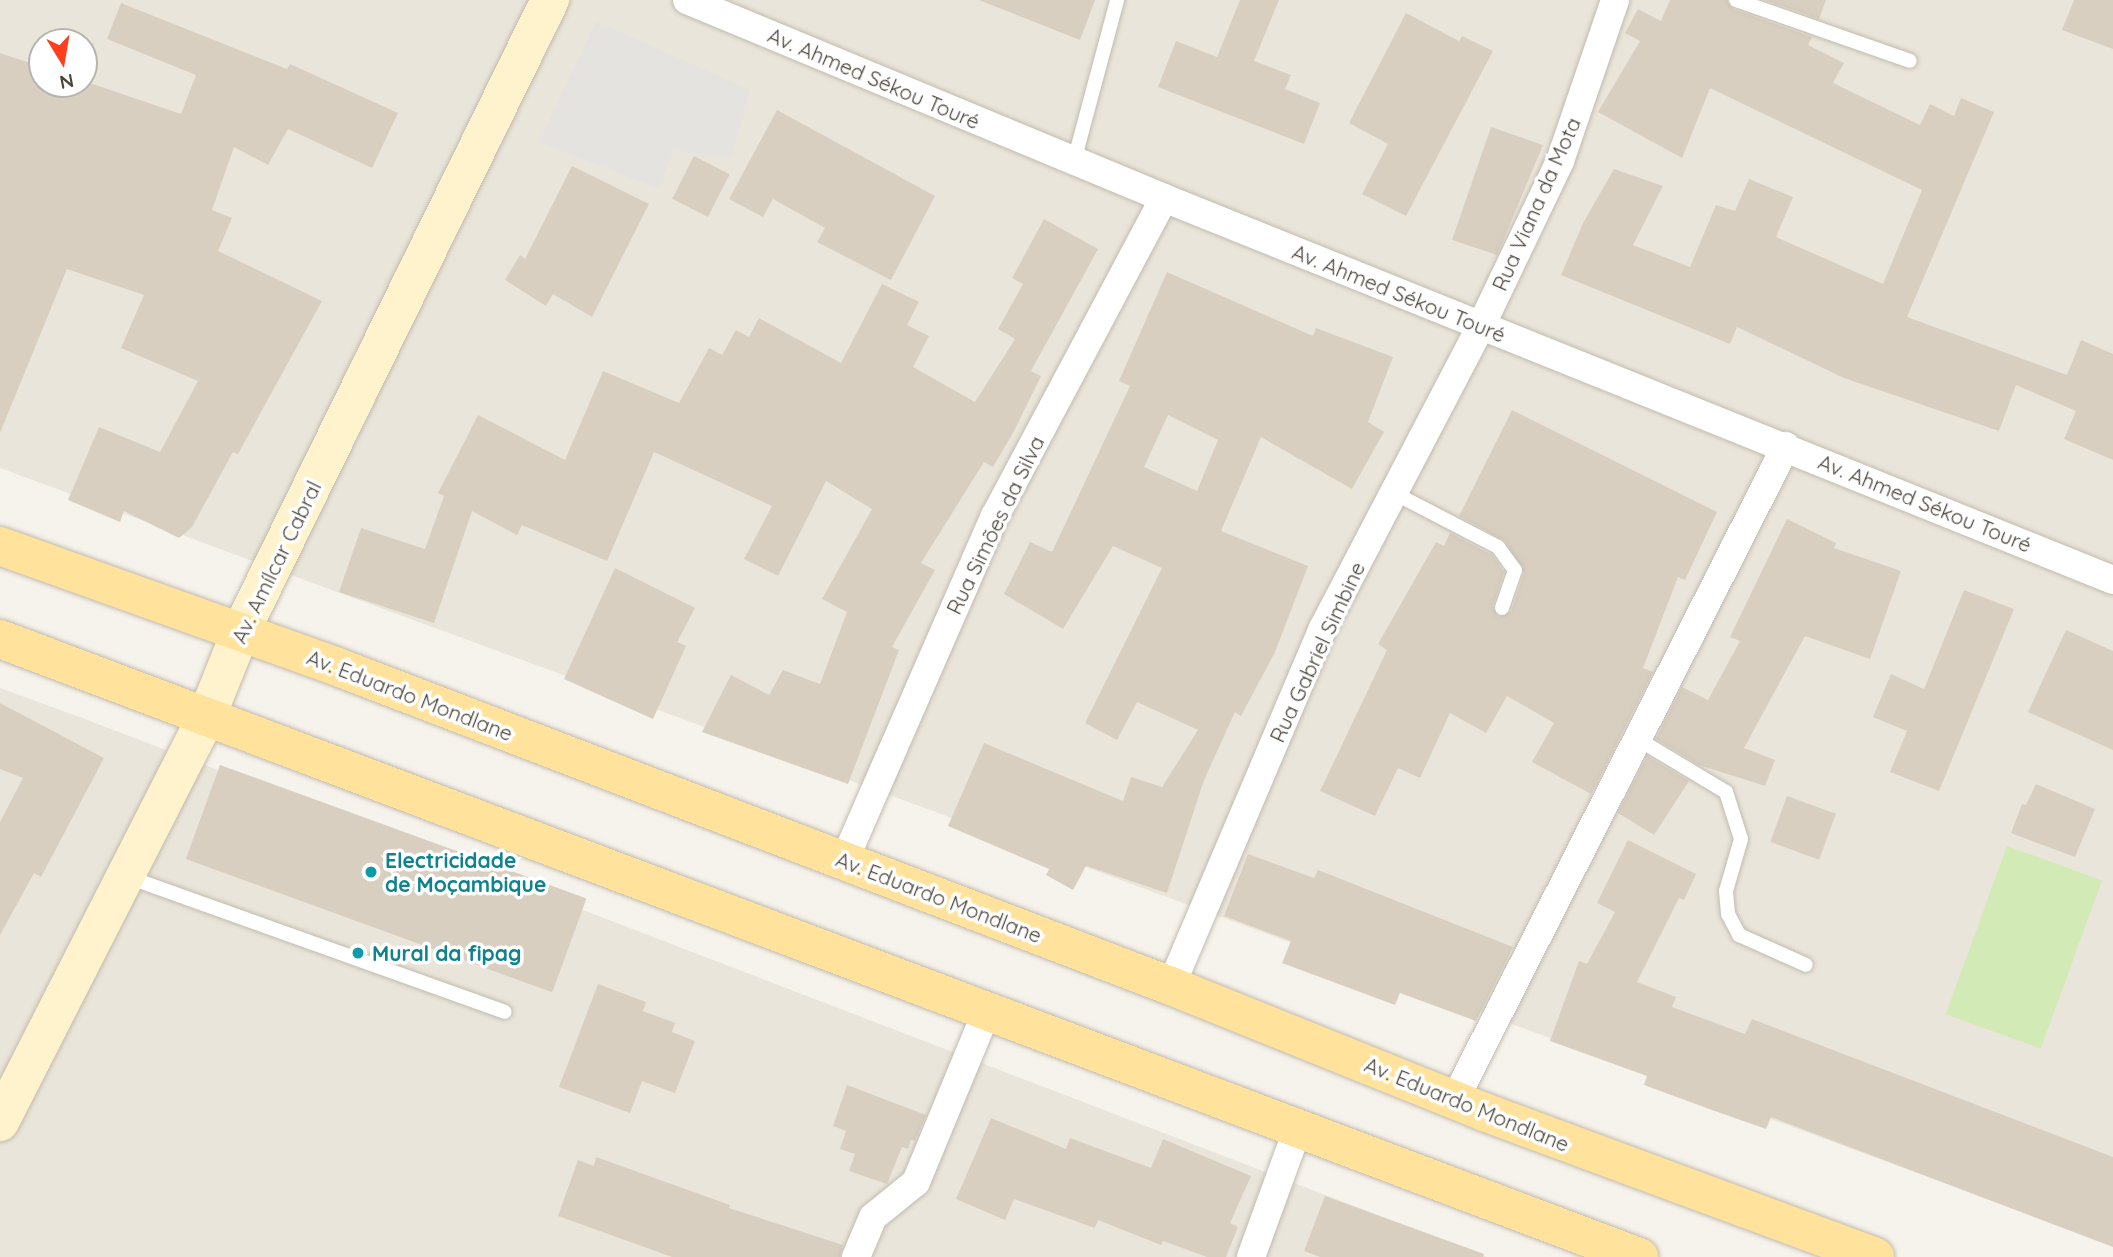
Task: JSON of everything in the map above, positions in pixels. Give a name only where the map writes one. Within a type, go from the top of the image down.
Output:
[{"type":"main road","name":"Av. Eduardo Mondlane","points":[[0,546],[241,631],[1171,986],[1455,1099],[1875,1257]]},
{"type":"main road","points":[[15,645],[1298,1128],[1622,1254]]},
{"type":"street","name":"Av. Amílcar Cabral","points":[[0,1122],[205,718],[241,631],[550,0]]},
{"type":"street","name":"Av. Ahmed Sékou Touré","points":[[687,0],[1164,198],[1786,446],[2113,580]]},
{"type":"street","name":"Rua Viana da Mota","points":[[1481,326],[1560,161],[1615,0]]},
{"type":"street","name":"Rua Simões da Silva","points":[[844,861],[995,516],[1164,198]]},
{"type":"street","name":"Rua Gabriel Simbine","points":[[1171,986],[1323,628],[1481,326]]},
{"type":"street","points":[[1455,1099],[1786,446]]},
{"type":"street","points":[[856,1257],[873,1217],[916,1182],[987,1011]]},
{"type":"street","points":[[1251,1257],[1298,1128]]},
{"type":"lane","points":[[1074,161],[1117,0]]},
{"type":"lane","points":[[1736,0],[1910,61]]},
{"type":"lane","points":[[1394,493],[1503,553],[1515,570],[1502,608]]},
{"type":"lane","points":[[1636,738],[1726,792],[1741,839],[1726,891],[1728,914],[1739,935],[1806,965]]},
{"type":"lane","points":[[125,876],[505,1012]]},
{"type":"shaded area","points":[[0,0],[2113,0],[2113,1245],[0,468]]},
{"type":"shaded area","points":[[596,21],[750,90],[731,159],[674,150],[659,189],[539,142]]},
{"type":"shaded area","points":[[0,688],[85,719],[1487,1257],[0,1257]]},
{"type":"green space","points":[[2007,846],[2102,881],[2041,1049],[1946,1014]]},
{"type":"building","points":[[979,0],[1095,0],[1080,40]]},
{"type":"building","points":[[1240,0],[1279,0],[1254,61],[1291,75],[1285,89],[1320,103],[1304,144],[1158,87],[1176,41],[1217,57]]},
{"type":"building","points":[[1670,0],[1727,0],[1733,9],[1812,37],[1808,45],[1844,63],[1833,83],[1920,125],[1930,104],[1954,116],[1961,98],[1994,112],[1907,317],[2067,375],[2081,340],[2113,354],[2113,460],[2064,439],[2076,411],[2016,385],[1999,431],[1844,378],[1737,327],[1730,344],[1561,275],[1583,223],[1614,169],[1663,186],[1633,245],[1690,267],[1716,205],[1735,211],[1749,179],[1793,197],[1776,237],[1883,284],[1922,190],[1710,88],[1682,158],[1598,112],[1640,41],[1625,33],[1638,9],[1661,21]]},
{"type":"building","points":[[1765,0],[1826,0],[1819,19]]},
{"type":"building","points":[[2074,0],[2113,0],[2113,49],[2062,30]]},
{"type":"building","points":[[121,3],[287,69],[290,64],[398,113],[372,168],[288,129],[268,165],[234,147],[212,210],[232,218],[218,251],[322,301],[238,454],[233,452],[192,527],[179,538],[124,511],[120,522],[68,500],[99,427],[160,452],[198,381],[121,348],[144,295],[67,269],[0,433],[0,53],[28,62],[28,98],[98,98],[98,86],[181,114],[196,75],[107,39]]},
{"type":"building","points":[[1406,13],[1459,41],[1462,36],[1493,51],[1406,216],[1362,194],[1388,144],[1349,123]]},
{"type":"building","points":[[777,110],[935,196],[891,280],[817,242],[825,228],[773,199],[763,217],[729,199]]},
{"type":"building","points":[[1491,127],[1543,145],[1497,255],[1452,240]]},
{"type":"building","points":[[694,156],[730,174],[708,217],[672,199]]},
{"type":"building","points":[[572,166],[649,204],[592,317],[553,294],[546,306],[505,280],[520,255],[525,259]]},
{"type":"building","points":[[1044,219],[1098,249],[1031,371],[1041,376],[1013,433],[993,467],[984,462],[921,563],[935,570],[892,647],[899,650],[848,784],[702,732],[731,675],[769,695],[783,670],[820,684],[847,612],[822,599],[872,509],[826,481],[778,576],[744,559],[772,506],[654,452],[607,561],[522,525],[517,535],[472,511],[434,623],[339,592],[361,528],[425,549],[444,496],[438,493],[478,415],[565,460],[603,371],[679,403],[709,348],[722,355],[736,330],[749,337],[759,318],[841,363],[882,284],[919,302],[907,325],[929,336],[913,367],[975,402],[1015,339],[998,329],[1023,284],[1012,278]]},
{"type":"building","points":[[1167,272],[1313,336],[1316,328],[1393,357],[1368,422],[1384,432],[1352,489],[1261,437],[1221,531],[1308,566],[1275,652],[1241,716],[1235,712],[1204,780],[1167,893],[1086,866],[1073,890],[1046,875],[1049,869],[948,826],[984,743],[1123,801],[1131,777],[1162,787],[1198,730],[1137,702],[1117,740],[1085,723],[1162,568],[1113,546],[1063,629],[1004,594],[1030,542],[1052,552],[1130,386],[1119,381]],"holes":[[[1168,415],[1218,440],[1197,491],[1144,467]]]},
{"type":"building","points":[[1512,410],[1717,512],[1685,580],[1678,577],[1643,668],[1653,672],[1591,794],[1532,762],[1554,723],[1507,696],[1486,733],[1450,713],[1420,778],[1398,768],[1375,816],[1320,791],[1387,650],[1378,644],[1436,542],[1444,546],[1450,533],[1492,555],[1504,572],[1493,606],[1498,617],[1511,612],[1524,573],[1505,541],[1459,516]]},
{"type":"building","points":[[1787,519],[1836,543],[1834,548],[1901,571],[1870,659],[1805,636],[1744,748],[1775,760],[1765,786],[1699,765],[1656,739],[1682,687],[1708,700],[1740,641],[1730,637]]},
{"type":"building","points":[[615,568],[695,608],[677,642],[686,646],[653,719],[564,679]]},
{"type":"building","points":[[1964,590],[2014,609],[1939,791],[1890,772],[1907,731],[1873,717],[1891,674],[1924,689]]},
{"type":"building","points":[[2066,630],[2113,651],[2113,750],[2028,712]]},
{"type":"building","points":[[0,703],[104,758],[41,877],[34,873],[0,935],[0,822],[23,778],[0,769]]},
{"type":"building","points":[[1647,756],[1689,781],[1654,835],[1618,813]]},
{"type":"building","name":"Electricidade de Moçambique","points":[[220,765],[586,898],[552,992],[186,859]]},
{"type":"building","points":[[2036,784],[2095,809],[2075,857],[2011,833],[2022,804],[2026,805]]},
{"type":"building","points":[[1787,796],[1836,814],[1819,860],[1770,842]]},
{"type":"building","points":[[1628,840],[1696,874],[1684,900],[1679,898],[1637,982],[1676,997],[1672,1007],[1745,1034],[1752,1019],[2113,1157],[2113,1247],[1771,1117],[1766,1129],[1712,1110],[1644,1085],[1647,1076],[1550,1041],[1579,961],[1587,964],[1615,912],[1597,903]]},
{"type":"building","points":[[1248,854],[1314,878],[1318,870],[1513,947],[1476,1021],[1400,993],[1395,1005],[1282,963],[1291,941],[1224,916]]},
{"type":"building","points":[[598,984],[646,1002],[643,1011],[675,1023],[672,1032],[695,1041],[675,1093],[642,1081],[630,1113],[559,1087]]},
{"type":"building","points":[[847,1085],[926,1115],[915,1141],[911,1140],[908,1149],[902,1147],[887,1184],[849,1171],[855,1154],[840,1149],[846,1131],[833,1126]]},
{"type":"building","points":[[991,1118],[1066,1149],[1070,1138],[1151,1168],[1163,1139],[1251,1176],[1230,1223],[1238,1227],[1226,1257],[1207,1257],[1163,1241],[1161,1245],[1098,1220],[1095,1228],[1014,1199],[1005,1220],[956,1199]]},
{"type":"building","points":[[596,1157],[730,1205],[729,1208],[843,1245],[840,1257],[672,1257],[558,1216],[578,1160],[594,1166]]},
{"type":"building","points":[[1325,1196],[1484,1254],[1483,1257],[1320,1257],[1304,1251]]},
{"type":"place","name":"Electricidade de Moçambique","points":[[371,872]]},
{"type":"place","name":"Mural da fipag","points":[[358,953]]}]
